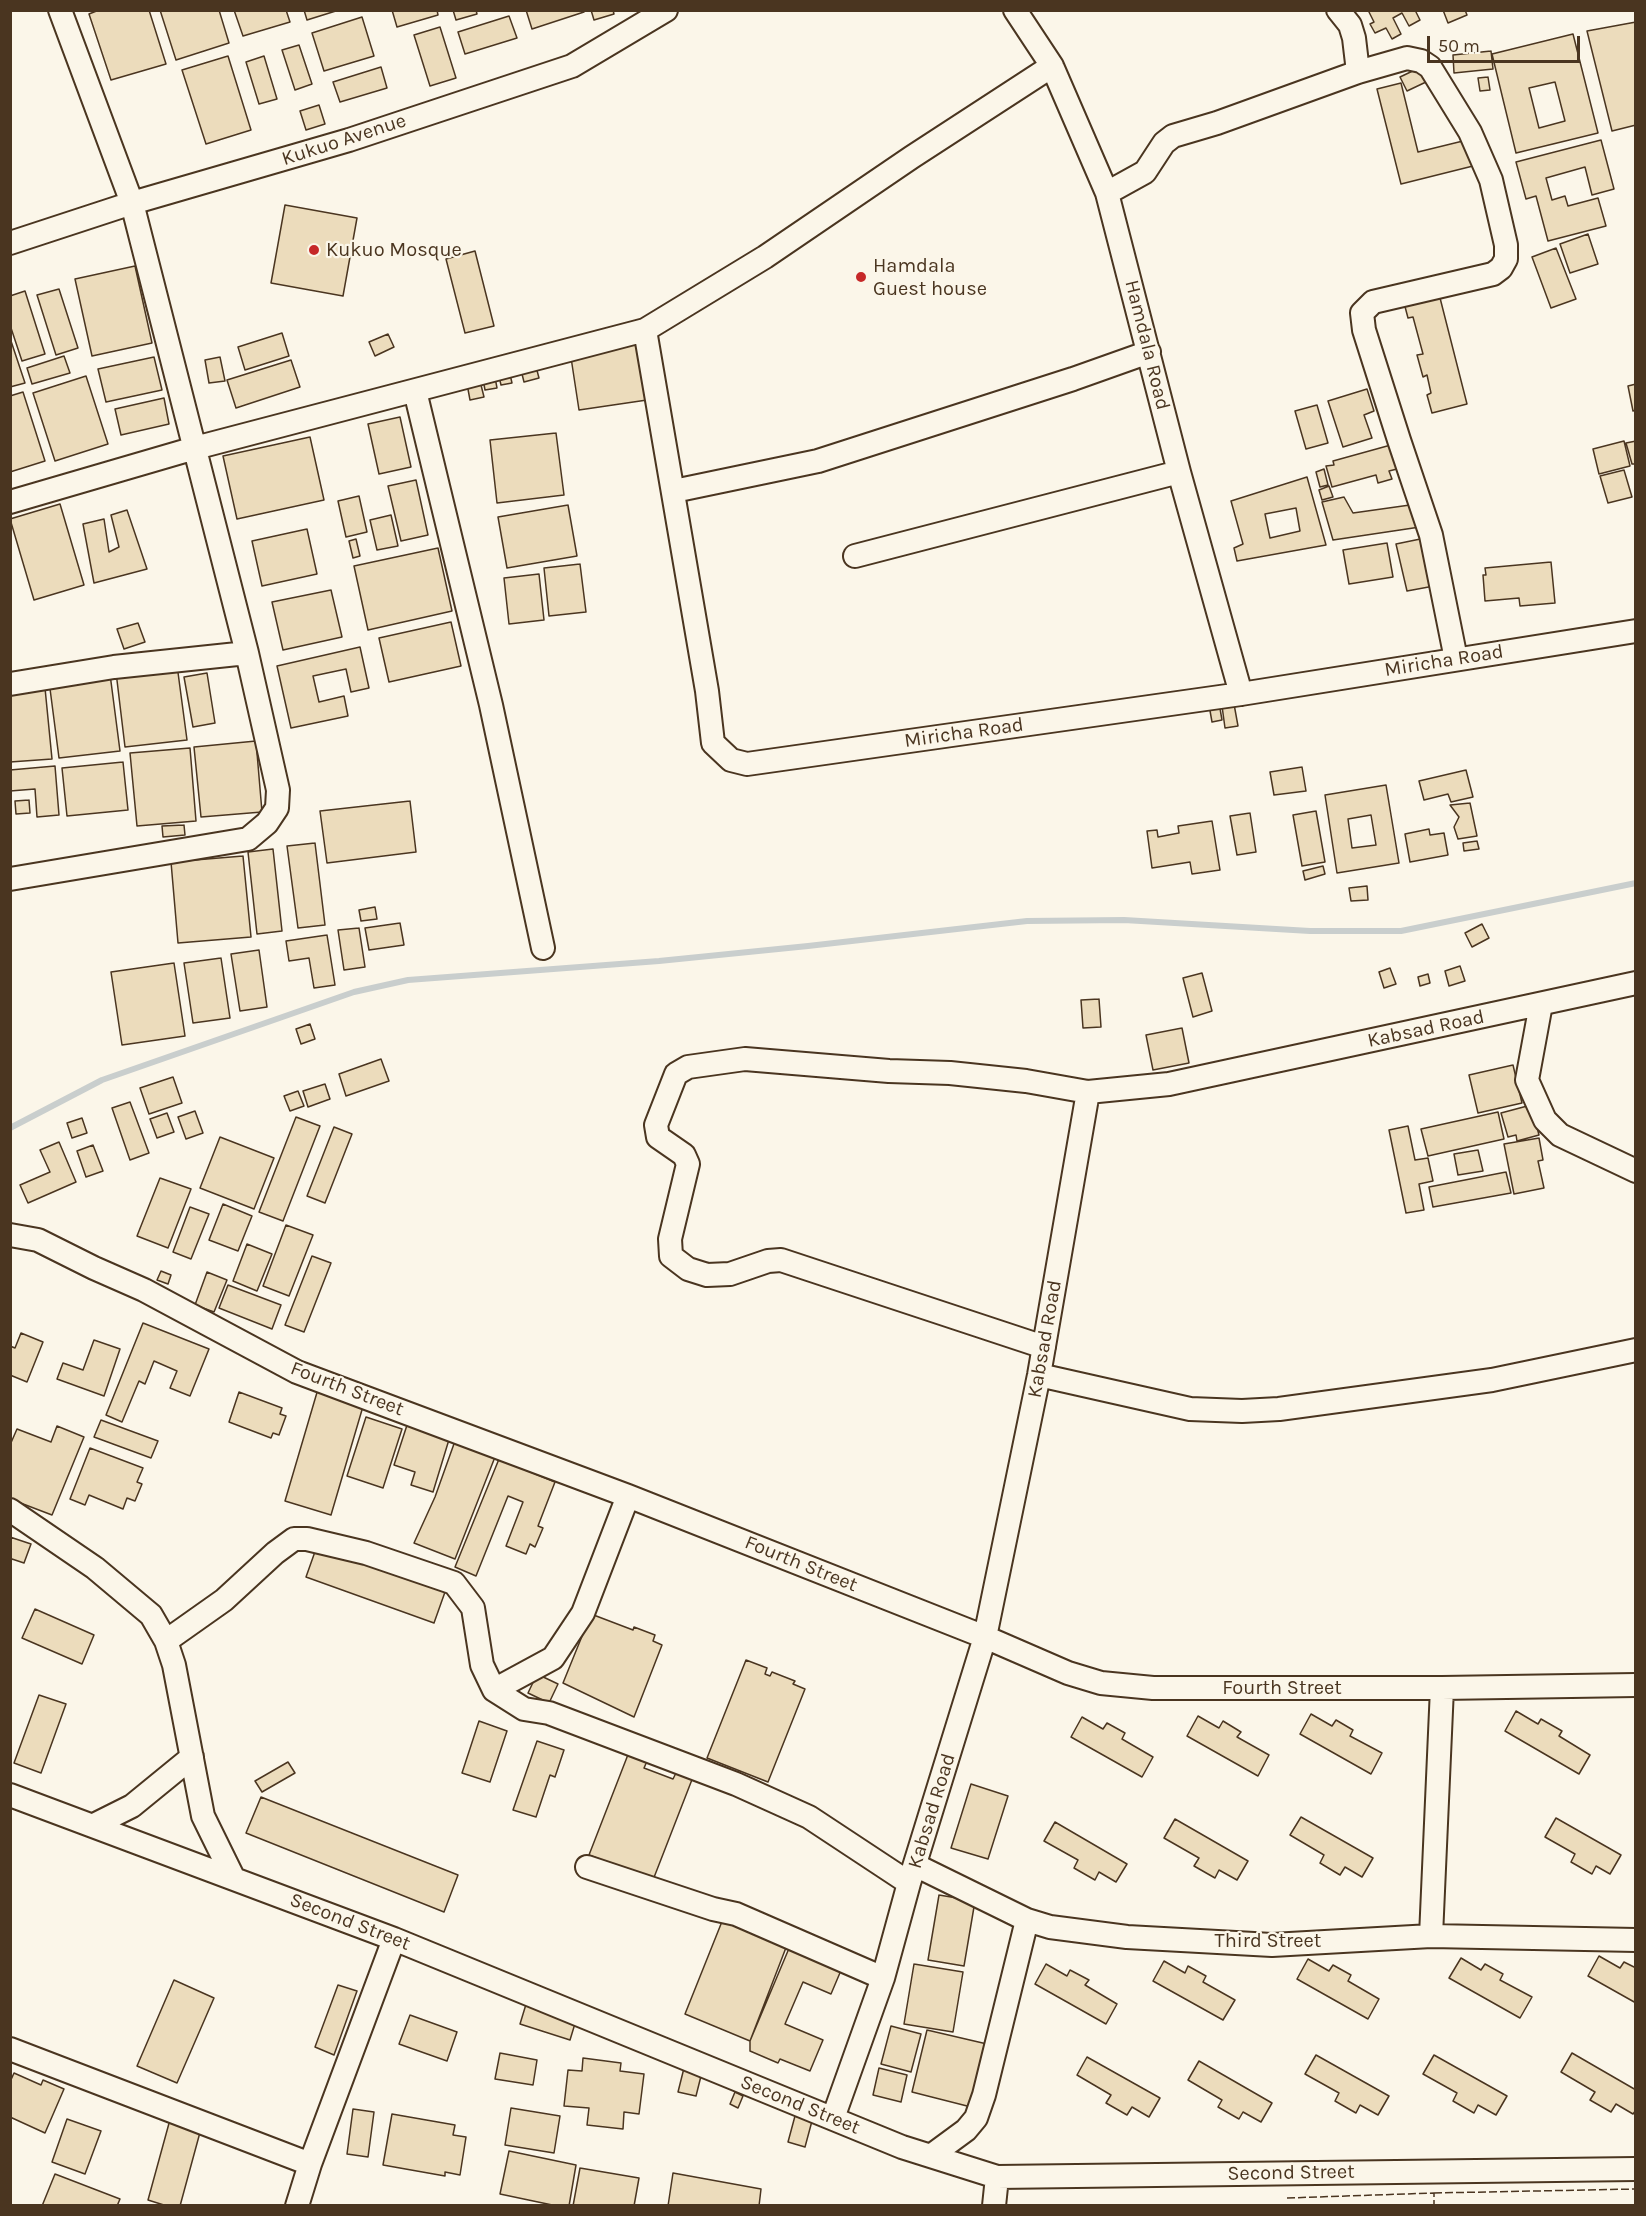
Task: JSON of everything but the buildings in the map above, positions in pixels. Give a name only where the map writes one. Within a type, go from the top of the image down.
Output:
[{"type":"street","points":[[10,879],[248,839],[267,823],[277,808],[278,790],[247,653],[132,204],[60,10]]},
{"type":"street","name":"Kukuo Avenue","points":[[10,243],[132,204],[349,140],[572,66],[638,18],[666,10]]},
{"type":"street","name":"Hamdala Road","points":[[1015,10],[1052,66],[1107,193],[1179,472],[1241,694]]},
{"type":"street","points":[[1338,10],[1350,25],[1358,72]]},
{"type":"street","points":[[1107,193],[1145,172],[1164,142],[1173,136],[1217,123],[1358,72],[1407,58],[1421,61],[1430,67],[1470,132],[1491,180],[1506,245],[1506,259],[1502,268],[1493,274],[1373,303],[1362,314],[1364,330],[1431,535],[1456,659]]},
{"type":"street","points":[[10,502],[195,448],[645,330],[765,257],[1052,66]]},
{"type":"street","name":"Miricha Road","points":[[645,330],[674,491],[707,691],[713,742],[731,760],[747,764],[1241,694],[1635,631]]},
{"type":"street","points":[[674,491],[819,461],[1073,380],[1149,352]]},
{"type":"street","points":[[415,391],[491,705],[543,948]]},
{"type":"street","points":[[855,555],[1179,472]]},
{"type":"street","points":[[10,684],[114,667],[247,653]]},
{"type":"street","name":"Kabsad Road","points":[[833,2118],[883,1978],[912,1874],[985,1637],[1039,1375],[1088,1092],[1170,1084],[1635,983]]},
{"type":"street","points":[[1541,1004],[1527,1080],[1545,1120],[1560,1135],[1635,1171]]},
{"type":"street","points":[[1044,1347],[781,1260],[768,1261],[730,1274],[707,1275],[688,1269],[671,1256],[670,1239],[688,1164],[684,1155],[658,1137],[656,1125],[676,1074],[688,1067],[745,1059],[889,1071],[950,1073],[1026,1081],[1088,1092]]},
{"type":"street","name":"Fourth Street","points":[[10,1235],[38,1240],[144,1290],[297,1372],[628,1496],[1068,1672],[1101,1683],[1153,1688],[1635,1685]]},
{"type":"street","points":[[1039,1375],[1191,1409],[1242,1411],[1279,1409],[1492,1380],[1635,1350]]},
{"type":"street","points":[[166,1641],[224,1600],[275,1553],[294,1539],[307,1539],[366,1553],[454,1583],[473,1608],[482,1665],[494,1690],[553,1658],[583,1613],[628,1496]]},
{"type":"street","points":[[10,1510],[95,1568],[151,1615],[166,1641],[174,1665],[203,1816],[233,1877]]},
{"type":"street","points":[[1431,1936],[1442,1688]]},
{"type":"street","name":"Third Street","points":[[494,1690],[524,1709],[549,1713],[736,1784],[809,1816],[912,1874],[1050,1928],[1127,1937],[1272,1945],[1431,1936],[1635,1940]]},
{"type":"street","points":[[94,1825],[132,1806],[192,1757]]},
{"type":"street","name":"Second Street","points":[[10,1795],[394,1939],[902,2147],[997,2177],[1635,2169]]},
{"type":"street","points":[[587,1867],[713,1909],[736,1914],[883,1978]]},
{"type":"street","points":[[932,2155],[966,2130],[976,2118],[984,2095],[1026,1920]]},
{"type":"street","points":[[297,2205],[310,2164],[394,1939]]},
{"type":"street","points":[[10,2049],[310,2164]]},
{"type":"street","points":[[994,2205],[997,2177]]},
{"type":"waterway","points":[[10,1128],[102,1080],[354,992],[408,980],[659,961],[1027,921],[1124,920],[1310,931],[1401,931],[1636,883]]},
{"type":"fence","points":[[1434,2193],[1636,2189]]},
{"type":"fence","points":[[1287,2198],[1434,2193],[1434,2206]]},
{"type":"place","name":"Kukuo Mosque","points":[[314,250]]},
{"type":"place","name":"Hamdala Guest house","points":[[861,277]]}]
